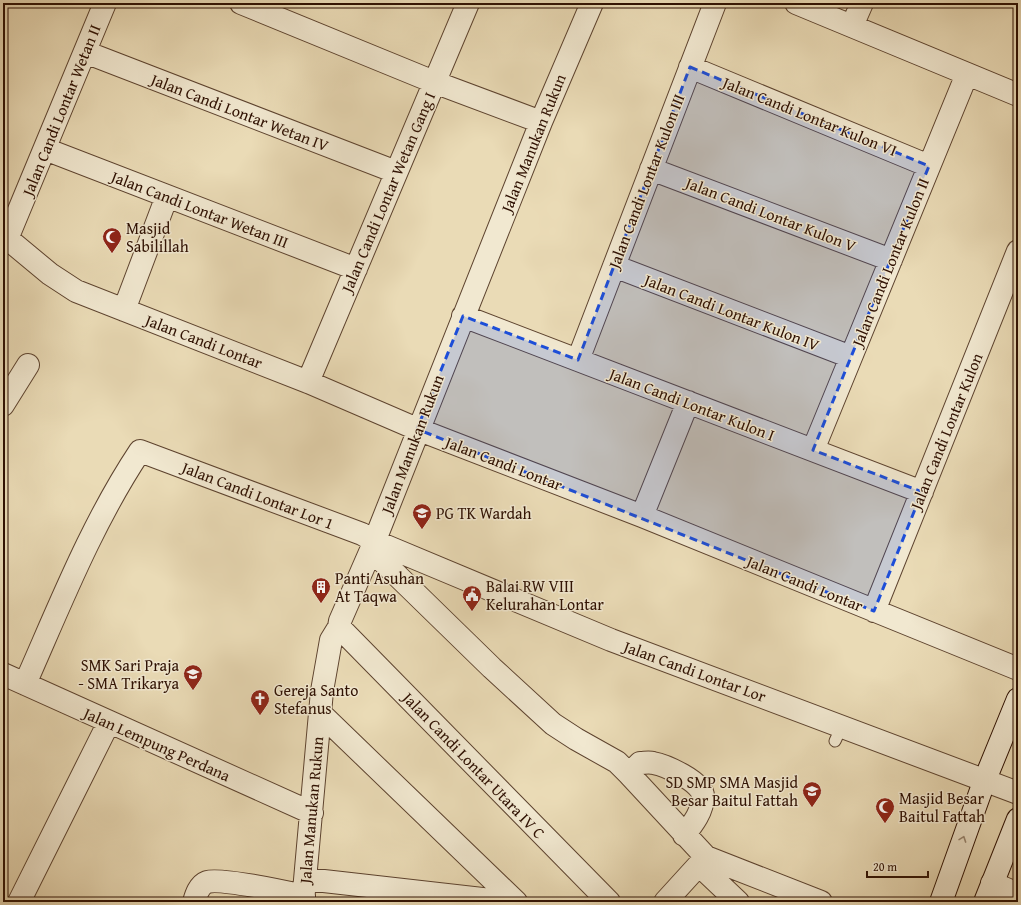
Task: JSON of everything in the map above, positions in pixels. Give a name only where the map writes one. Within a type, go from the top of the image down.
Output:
[{"type":"street","name":"Jalan Candi Lontar Wetan II","points":[[5,237],[45,149],[105,3]]},
{"type":"street","points":[[242,3],[434,82],[541,122]]},
{"type":"street","name":"Jalan Candi Lontar Wetan Gang I","points":[[308,382],[468,3]]},
{"type":"street","name":"Jalan Manukan Rukun","points":[[305,892],[320,712],[331,640],[339,627],[340,621],[372,546],[541,122],[592,3]]},
{"type":"street","name":"Jalan Candi Lontar Kulon III","points":[[578,360],[714,3]]},
{"type":"street","points":[[796,3],[1018,95]]},
{"type":"street","points":[[852,26],[862,3]]},
{"type":"street","name":"Jalan Candi Lontar Wetan IV","points":[[85,52],[396,172]]},
{"type":"street","name":"Jalan Candi Lontar Kulon VI","points":[[690,67],[929,166]]},
{"type":"street","name":"Jalan Candi Lontar Kulon II","points":[[812,450],[967,74]]},
{"type":"street","name":"Jalan Candi Lontar Wetan III","points":[[45,149],[356,269]]},
{"type":"street","name":"Jalan Candi Lontar Kulon V","points":[[651,169],[891,260]]},
{"type":"street","points":[[124,310],[167,196]]},
{"type":"street","name":"Jalan Candi Lontar","points":[[5,237],[50,274],[76,291],[308,382],[418,429],[642,516],[1018,669]]},
{"type":"street","name":"Jalan Candi Lontar Kulon","points":[[874,611],[1018,251]]},
{"type":"street","name":"Jalan Candi Lontar Kulon IV","points":[[614,266],[851,357]]},
{"type":"street","name":"Jalan Candi Lontar Kulon I","points":[[463,316],[922,492]]},
{"type":"street","points":[[3,406],[28,365]]},
{"type":"street","points":[[642,516],[688,402]]},
{"type":"street","name":"Jalan Candi Lontar Lor 1","points":[[25,684],[70,583],[118,485],[140,452],[362,534],[372,546]]},
{"type":"street","points":[[372,546],[492,668],[553,724],[576,739],[608,756],[629,774],[684,835],[702,861],[738,902]]},
{"type":"street","name":"Jalan Candi Lontar Lor","points":[[372,546],[611,640],[838,733],[1018,793]]},
{"type":"street","name":"Jalan Candi Lontar Utara IV C","points":[[339,627],[609,902]]},
{"type":"street","name":"Jalan Lempung Perdana","points":[[3,674],[312,813]]},
{"type":"street","points":[[940,902],[984,782],[1018,699]]},
{"type":"street","points":[[320,712],[516,902]]},
{"type":"street","points":[[19,902],[109,722]]},
{"type":"street","points":[[629,774],[640,763],[653,763],[682,775],[698,786],[703,795],[701,808],[696,819],[684,835]]},
{"type":"street","points":[[1018,819],[989,893],[1018,894]]},
{"type":"street","points":[[665,902],[702,861]]},
{"type":"street","points":[[702,861],[820,902]]},
{"type":"street","points":[[194,902],[200,886],[207,882],[223,882],[305,892],[509,902]]},
{"type":"highlighted area","points":[[690,67],[929,166],[813,450],[922,492],[874,611],[417,429],[463,316],[578,360]]},
{"type":"place","name":"Masjid Sabilillah","points":[[112,254]]},
{"type":"place","name":"PG TK Wardah","points":[[422,530]]},
{"type":"place","name":"Panti Asuhan At Taqwa","points":[[321,604]]},
{"type":"place","name":"Balai RW VIII Kelurahan Lontar","points":[[472,612]]},
{"type":"place","name":"SMK Sari Praja - SMA Trikarya","points":[[193,691]]},
{"type":"place","name":"Gereja Santo Stefanus","points":[[260,716]]},
{"type":"place","name":"SD SMP SMA Masjid Besar Baitul Fattah","points":[[812,808]]},
{"type":"place","name":"Masjid Besar Baitul Fattah","points":[[885,824]]}]
